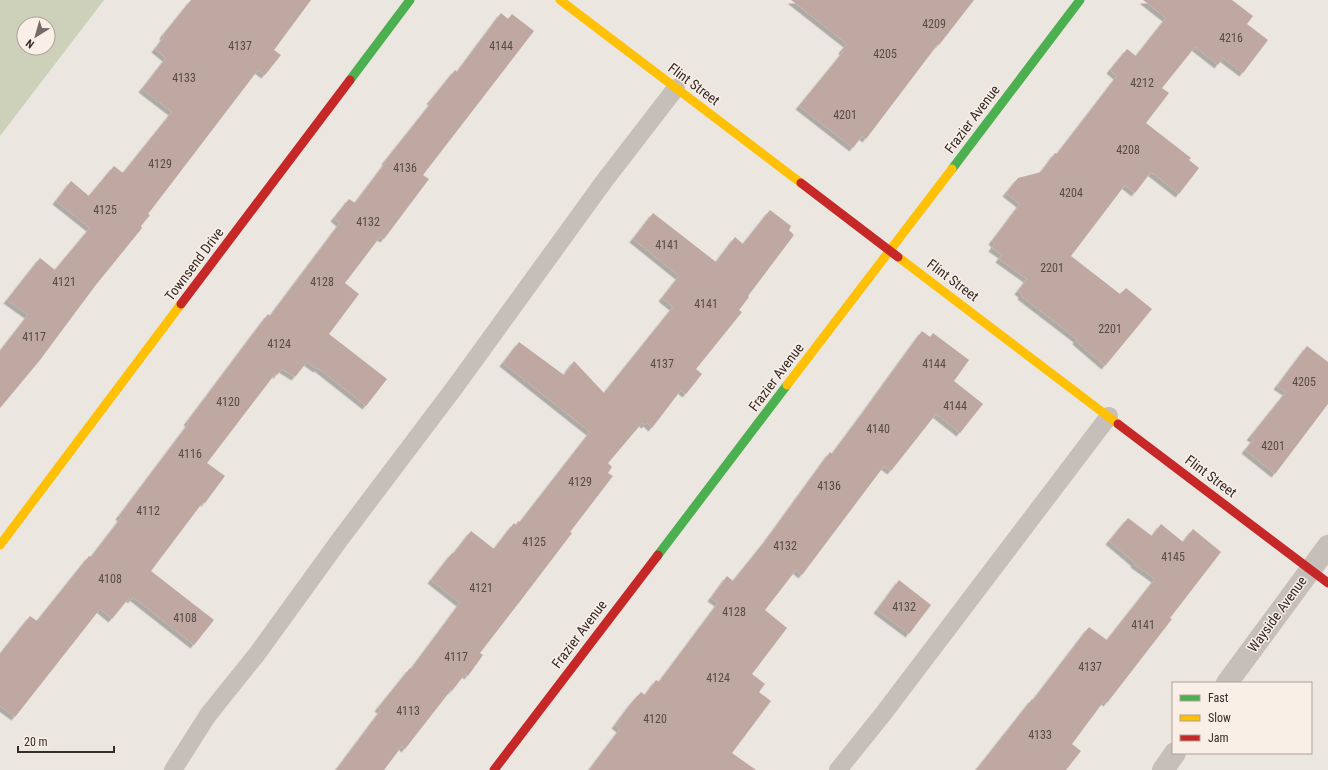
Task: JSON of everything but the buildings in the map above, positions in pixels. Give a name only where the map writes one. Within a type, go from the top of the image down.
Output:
[{"type":"street","name":"Townsend Drive","points":[[0,545],[410,0]]},
{"type":"street","name":"Flint Street","points":[[560,0],[1328,583]]},
{"type":"street","name":"Frazier Avenue","points":[[494,770],[1080,0]]},
{"type":"street","name":"Wayside Avenue","points":[[1228,682],[1328,546]]},
{"type":"street","points":[[1163,770],[1174,754]]},
{"type":"lane","points":[[173,770],[208,715],[257,654],[341,538],[455,387],[605,180],[676,88]]},
{"type":"lane","points":[[838,770],[888,708],[1109,416]]},
{"type":"green space","points":[[0,0],[104,0],[0,136]]},
{"type":"traffic: fast","points":[[350,80],[410,0]]},
{"type":"traffic: fast","points":[[952,169],[1080,0]]},
{"type":"traffic: fast","points":[[658,555],[787,385]]},
{"type":"traffic: slow","points":[[560,0],[801,183]]},
{"type":"traffic: slow","points":[[787,385],[952,169]]},
{"type":"traffic: slow","points":[[898,257],[1118,424]]},
{"type":"traffic: slow","points":[[0,545],[181,304]]},
{"type":"traffic: jam","points":[[181,304],[350,80]]},
{"type":"traffic: jam","points":[[801,183],[898,257]]},
{"type":"traffic: jam","points":[[1118,424],[1328,583]]},
{"type":"traffic: jam","points":[[494,770],[658,555]]}]
